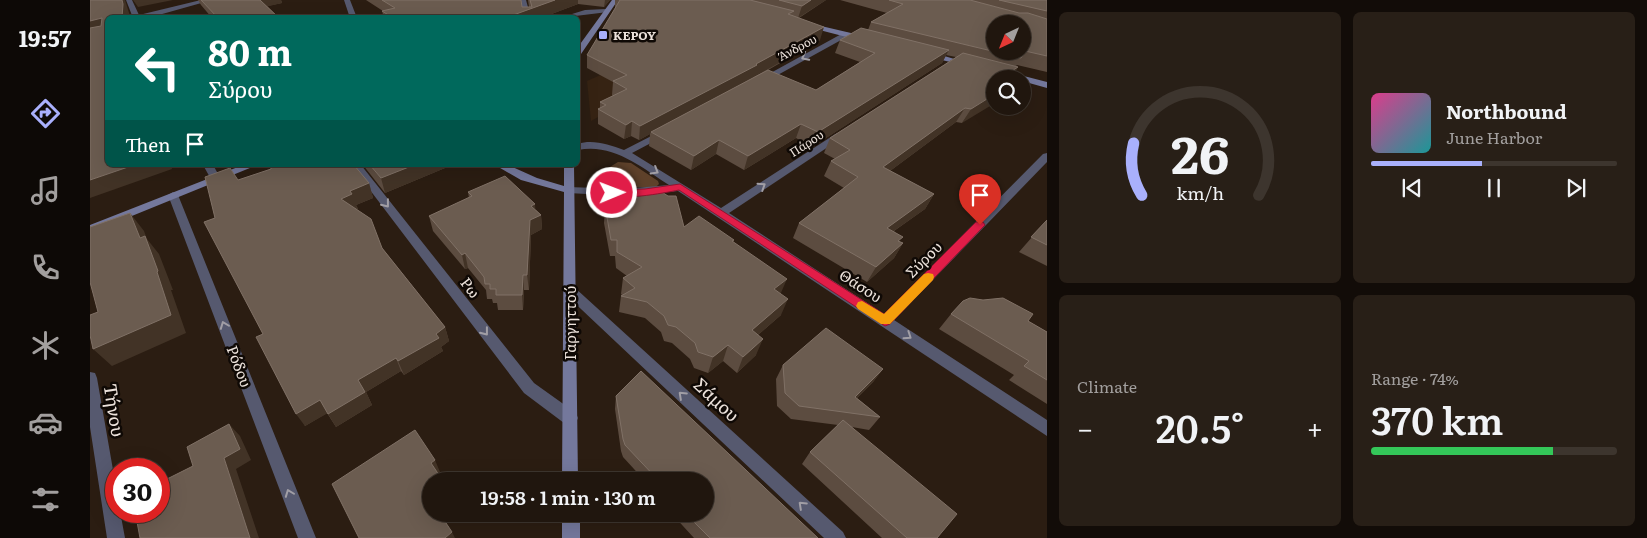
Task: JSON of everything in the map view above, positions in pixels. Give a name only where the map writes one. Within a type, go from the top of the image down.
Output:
[{"type":"street","points":[[130,0],[137,15]]},
{"type":"street","points":[[150,15],[209,0]]},
{"type":"street","points":[[347,0],[353,15]]},
{"type":"street","points":[[524,0],[527,15]]},
{"type":"street","points":[[580,49],[615,0]]},
{"type":"street","points":[[574,15],[585,12],[606,11]]},
{"type":"street","points":[[800,22],[877,42]]},
{"type":"street","name":"Άνδρου","points":[[754,85],[848,34]]},
{"type":"street","points":[[915,51],[950,64],[983,68],[1047,85]]},
{"type":"street","points":[[625,153],[676,126]]},
{"type":"street","name":"Πάρου","points":[[721,213],[846,131]]},
{"type":"street","name":"Θάσου","points":[[580,146],[602,146],[625,153],[721,213],[1047,429]]},
{"type":"street","name":"Σύρου","points":[[885,321],[1047,156]]},
{"type":"street","points":[[209,167],[216,179]]},
{"type":"street","points":[[90,229],[247,167]]},
{"type":"street","name":"Ρω","points":[[358,167],[529,388],[570,418]]},
{"type":"street","points":[[503,167],[520,177],[543,185],[568,190],[595,193],[645,192],[680,187]]},
{"type":"street","name":"Γαργηττού","points":[[569,167],[570,472]]},
{"type":"street","name":"Ρόδου","points":[[173,195],[307,538]]},
{"type":"street","name":"Σάμου","points":[[569,290],[837,538]]},
{"type":"street","name":"Τήνου","points":[[90,378],[116,538]]},
{"type":"street","points":[[571,522],[571,538]]},
{"type":"shaded area","points":[[670,44],[600,116],[591,121],[587,81]]},
{"type":"shaded area","points":[[618,162],[631,163],[658,181],[659,184],[656,187],[590,188],[588,184],[590,179]]},
{"type":"building","points":[[90,0],[122,0],[122,15],[105,15],[105,167],[128,167],[90,180],[90,28],[101,26],[102,18],[90,21]]},
{"type":"building","points":[[201,0],[260,0],[276,15],[215,15]]},
{"type":"building","points":[[382,0],[521,0],[522,7],[532,7],[530,0],[555,0],[513,15],[388,15],[382,11],[395,8]]},
{"type":"building","points":[[620,0],[750,0],[794,11],[788,14],[824,27],[757,65],[640,126],[632,121],[626,125],[598,109],[606,105],[600,102],[627,89],[613,81],[627,75],[587,55]]},
{"type":"building","points":[[779,0],[811,0],[802,6]]},
{"type":"building","points":[[889,0],[970,0],[1019,13],[1028,13],[1047,19],[1047,56],[1031,52],[1031,15],[986,15],[986,50],[871,22],[903,4]]},
{"type":"building","points":[[999,0],[1047,0],[1047,11]]},
{"type":"building","points":[[861,28],[949,50],[818,132],[801,124],[748,156],[719,140],[694,156],[651,132],[768,70],[816,90],[875,53],[840,40]]},
{"type":"building","points":[[963,53],[1018,67],[1013,70],[986,70],[986,100],[971,109],[965,108],[883,167],[934,194],[887,228],[903,237],[898,241],[903,243],[876,267],[799,223],[858,177],[831,161],[850,150],[830,138]]},
{"type":"building","points":[[271,167],[356,167],[369,183],[350,191],[352,194],[341,199],[371,219],[382,248],[445,327],[436,334],[439,338],[398,361],[396,358],[358,380],[365,392],[328,414],[320,400],[296,414],[256,337],[263,334],[204,222],[215,218],[205,177],[230,168],[238,180],[271,169]]},
{"type":"building","points":[[372,167],[409,167],[381,178]]},
{"type":"building","points":[[505,176],[535,204],[531,206],[541,215],[530,220],[527,275],[523,275],[522,295],[496,295],[496,289],[490,289],[490,284],[485,284],[484,277],[465,253],[462,255],[429,216],[472,196],[468,192]]},
{"type":"building","points":[[657,189],[668,196],[676,196],[684,227],[699,216],[787,279],[774,289],[788,299],[752,330],[763,339],[743,357],[728,345],[713,357],[698,352],[695,343],[676,327],[668,325],[664,316],[647,302],[621,296],[635,288],[623,278],[642,267],[617,252],[617,240],[611,240],[605,206],[609,206],[606,194],[610,194],[610,190]]},
{"type":"building","points":[[130,213],[140,238],[145,236],[171,315],[93,349],[90,335],[90,315],[98,312],[90,282],[90,227]]},
{"type":"building","points":[[1047,220],[1047,245],[1031,237]]},
{"type":"building","points":[[970,298],[983,300],[1003,298],[1033,314],[1028,321],[1047,332],[1047,380],[1024,366],[1029,361],[951,314],[963,301]]},
{"type":"building","points":[[826,328],[883,369],[855,397],[880,417],[799,406],[785,393],[783,365]]},
{"type":"building","points":[[641,371],[818,538],[710,538],[694,522],[714,522],[714,472],[650,472],[625,445],[616,396]]},
{"type":"building","points":[[843,420],[957,514],[937,538],[907,538],[810,452]]},
{"type":"building","points":[[229,424],[240,449],[224,458],[250,538],[140,538],[137,523],[170,523],[170,478],[193,466],[187,447]]},
{"type":"building","points":[[415,430],[435,460],[431,463],[437,472],[422,472],[422,522],[445,522],[452,532],[445,538],[359,538],[332,484]]},
{"type":"slow traffic","points":[[862,306],[885,321],[928,277]]},
{"type":"place","name":"ΚΕΡΟΥ","points":[[603,35]]},
{"type":"route","points":[[612,193],[645,192],[680,187],[885,321],[980,225]]}]
